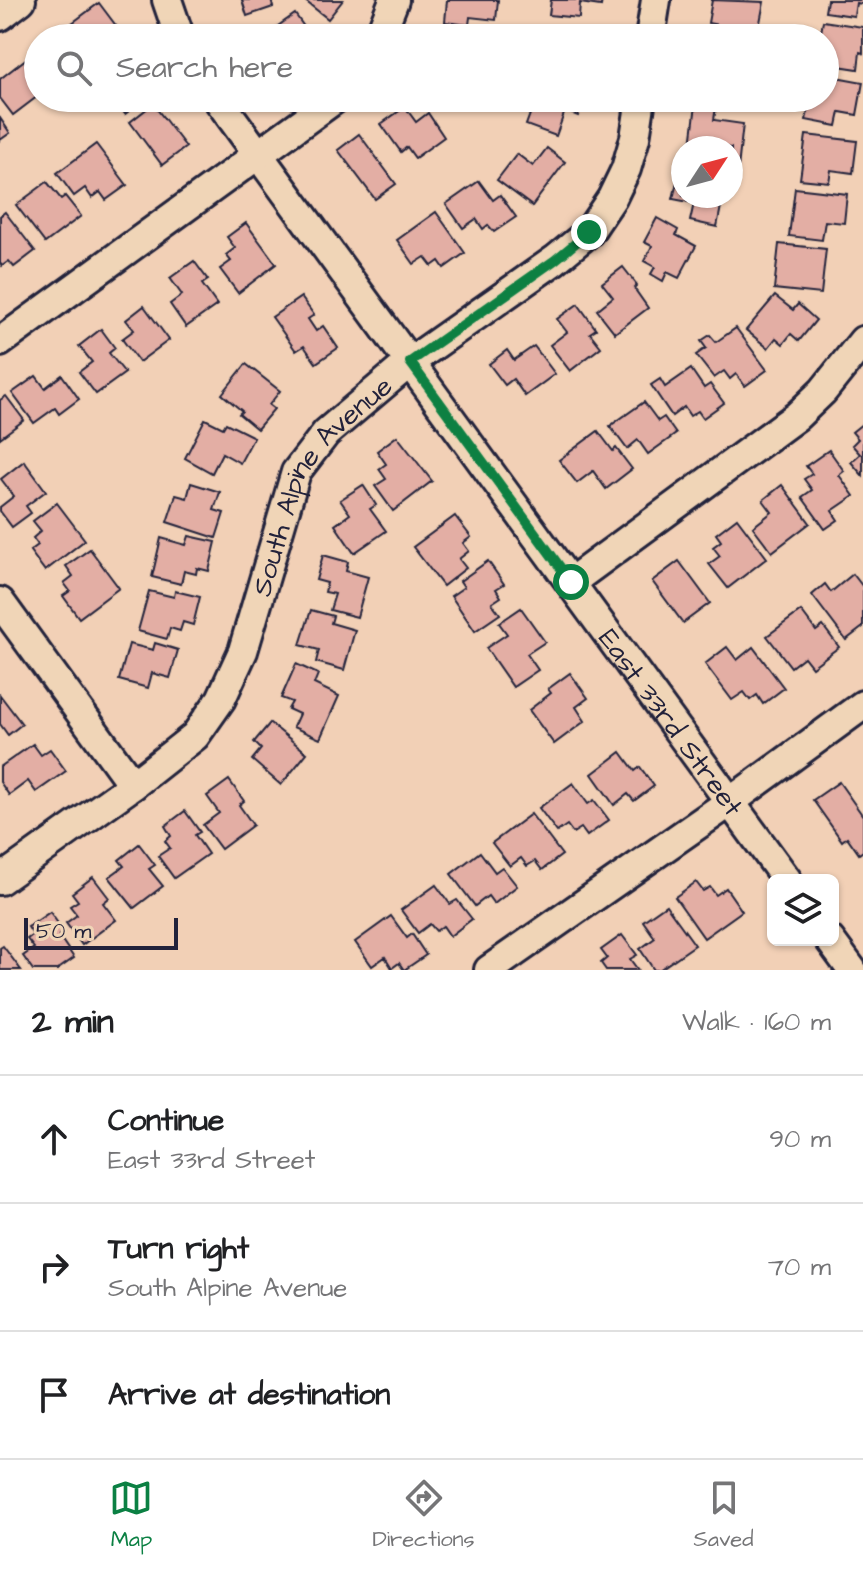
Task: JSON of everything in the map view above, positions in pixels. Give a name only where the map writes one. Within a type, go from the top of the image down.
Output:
[{"type":"street","points":[[0,16],[21,0]]},
{"type":"street","points":[[167,0],[175,24]]},
{"type":"street","points":[[385,24],[394,0]]},
{"type":"street","points":[[652,24],[656,0]]},
{"type":"street","name":"East 33rd Street","points":[[227,112],[783,874]]},
{"type":"street","points":[[0,342],[317,112]]},
{"type":"street","name":"South Alpine Avenue","points":[[0,880],[133,785],[195,736],[221,699],[243,651],[296,472],[326,433],[410,362],[555,260],[589,232],[612,198],[626,169],[639,112]]},
{"type":"street","points":[[571,582],[797,416],[823,391],[863,341]]},
{"type":"street","points":[[0,602],[133,785]]},
{"type":"street","points":[[489,970],[863,705]]},
{"type":"street","points":[[834,946],[852,970]]},
{"type":"building","points":[[242,0],[271,0],[273,7],[247,16]]},
{"type":"building","points":[[304,0],[343,0],[328,19]]},
{"type":"building","points":[[447,0],[498,0],[496,20],[470,17],[469,24],[445,22]]},
{"type":"building","points":[[551,0],[602,0],[601,6],[580,3],[579,18],[549,15]]},
{"type":"building","points":[[712,0],[764,2],[760,24],[708,23]]},
{"type":"building","points":[[827,0],[863,0],[863,4],[856,3],[854,16],[825,12]]},
{"type":"building","points":[[99,3],[115,24],[71,24]]},
{"type":"building","points":[[295,14],[302,24],[281,24]]},
{"type":"building","points":[[823,21],[863,27],[863,53],[860,52],[858,69],[839,66],[839,24],[822,24]]},
{"type":"building","points":[[24,60],[24,107],[13,115],[0,98],[0,79]]},
{"type":"building","points":[[839,78],[863,82],[857,115],[840,112],[837,126],[806,120],[808,112],[839,112]]},
{"type":"building","points":[[143,112],[159,112],[186,147],[162,165],[130,122]]},
{"type":"building","points":[[398,112],[409,112],[416,122],[428,113],[444,137],[415,158],[407,147],[401,152],[381,124]]},
{"type":"building","points":[[531,112],[565,112],[556,136],[526,125]]},
{"type":"building","points":[[695,112],[715,112],[714,120],[743,124],[742,136],[692,136]]},
{"type":"building","points":[[0,118],[10,133],[0,140]]},
{"type":"building","points":[[359,134],[396,184],[375,199],[338,150]]},
{"type":"building","points":[[806,135],[857,141],[853,173],[831,170],[829,182],[800,179]]},
{"type":"building","points":[[96,144],[127,185],[106,200],[100,192],[92,198],[85,188],[74,196],[57,173]]},
{"type":"building","points":[[547,148],[565,162],[532,206],[497,180],[517,154],[533,166]]},
{"type":"building","points":[[479,181],[493,200],[500,195],[516,217],[494,232],[488,225],[483,229],[476,219],[463,228],[446,204]]},
{"type":"building","points":[[47,182],[61,199],[65,196],[81,216],[45,243],[16,205]]},
{"type":"building","points":[[795,188],[847,194],[844,223],[825,221],[822,240],[789,236]]},
{"type":"building","points":[[693,208],[721,208],[717,227],[690,221]]},
{"type":"building","points":[[5,212],[35,251],[14,267],[9,261],[2,266],[0,263],[0,216]]},
{"type":"building","points":[[436,212],[465,253],[444,268],[439,261],[432,266],[425,257],[414,264],[397,240]]},
{"type":"building","points":[[657,218],[678,230],[676,235],[696,246],[679,278],[667,272],[663,281],[651,274],[655,267],[644,261],[652,246],[644,242]]},
{"type":"building","points":[[246,223],[276,264],[238,293],[220,269],[231,261],[226,255],[235,248],[227,237]]},
{"type":"building","points":[[779,244],[826,249],[821,294],[774,289]]},
{"type":"building","points":[[194,261],[208,280],[202,284],[217,305],[186,327],[170,304],[182,295],[170,278]]},
{"type":"building","points":[[623,267],[637,285],[634,288],[648,308],[615,333],[597,310],[613,297],[602,283]]},
{"type":"building","points":[[775,296],[793,310],[798,304],[816,320],[799,341],[791,334],[783,344],[776,338],[768,348],[746,330]]},
{"type":"building","points":[[301,297],[314,315],[308,319],[316,331],[323,326],[338,348],[316,363],[304,346],[296,351],[272,317]]},
{"type":"building","points":[[578,304],[596,329],[590,333],[601,347],[570,371],[550,345],[567,332],[557,319]]},
{"type":"building","points":[[144,306],[169,340],[139,362],[122,339],[134,330],[126,320]]},
{"type":"building","points":[[736,328],[767,370],[745,386],[736,374],[730,379],[724,371],[714,378],[696,355],[706,348],[701,341],[710,335],[716,342]]},
{"type":"building","points":[[101,329],[115,348],[109,353],[125,373],[96,394],[79,372],[92,362],[79,346]]},
{"type":"building","points":[[534,346],[555,374],[525,396],[513,379],[505,385],[489,364],[507,350],[514,360]]},
{"type":"building","points":[[246,364],[280,391],[269,405],[274,409],[257,429],[222,394]]},
{"type":"building","points":[[691,369],[704,388],[710,384],[724,403],[703,418],[698,411],[690,416],[684,407],[672,416],[651,385],[660,379],[665,387]]},
{"type":"building","points":[[62,375],[79,399],[59,414],[55,408],[34,423],[12,393],[36,376],[45,388]]},
{"type":"building","points":[[6,396],[24,420],[0,438],[0,400]]},
{"type":"building","points":[[644,402],[658,421],[664,417],[676,434],[648,454],[638,440],[627,449],[610,426]]},
{"type":"building","points":[[205,419],[223,428],[226,423],[254,437],[240,463],[222,453],[212,473],[185,458]]},
{"type":"building","points":[[863,423],[863,476],[851,462],[860,454],[852,445],[858,439],[852,432]]},
{"type":"building","points":[[598,431],[632,469],[606,489],[593,471],[577,483],[559,460]]},
{"type":"building","points":[[397,436],[432,481],[393,511],[375,486],[386,479],[379,469],[386,464],[377,451]]},
{"type":"building","points":[[829,450],[844,471],[839,475],[854,496],[832,511],[838,520],[825,529],[802,497],[812,490],[804,479],[812,474],[806,466]]},
{"type":"building","points":[[24,461],[46,491],[26,506],[31,513],[12,527],[0,507],[14,496],[1,479]]},
{"type":"building","points":[[191,483],[220,492],[214,510],[224,513],[216,538],[167,522],[176,495],[187,498]]},
{"type":"building","points":[[363,485],[376,505],[370,509],[386,531],[354,553],[335,525],[350,514],[340,500]]},
{"type":"building","points":[[782,485],[810,523],[772,552],[753,527],[772,512],[763,500]]},
{"type":"building","points":[[57,503],[85,540],[45,571],[30,551],[38,545],[33,538],[41,531],[33,521]]},
{"type":"building","points":[[455,516],[471,537],[463,543],[469,551],[459,559],[466,568],[443,586],[413,547]]},
{"type":"building","points":[[737,518],[767,558],[728,588],[709,564],[720,556],[713,547],[721,541],[716,534]]},
{"type":"building","points":[[189,536],[216,542],[209,571],[197,568],[196,574],[184,571],[181,584],[152,577],[161,538],[186,545]]},
{"type":"building","points":[[90,549],[119,588],[79,618],[63,596],[70,591],[64,583],[73,576],[66,566]]},
{"type":"building","points":[[323,555],[348,562],[346,571],[368,577],[357,617],[330,610],[335,594],[325,592],[327,583],[316,580]]},
{"type":"building","points":[[488,561],[504,584],[496,589],[501,597],[492,603],[500,614],[475,631],[451,596],[464,587],[460,581]]},
{"type":"building","points":[[679,561],[710,603],[683,623],[652,581]]},
{"type":"building","points":[[853,574],[863,587],[863,627],[846,640],[812,595],[825,584],[831,592]]},
{"type":"building","points":[[149,591],[174,597],[175,591],[200,597],[193,625],[183,622],[180,631],[170,628],[167,639],[138,631]]},
{"type":"building","points":[[521,608],[545,642],[527,654],[538,670],[513,687],[486,648],[507,634],[499,623]]},
{"type":"building","points":[[311,610],[333,616],[331,623],[355,630],[344,670],[316,662],[319,650],[300,645]]},
{"type":"building","points":[[801,611],[816,631],[823,626],[839,647],[812,667],[804,657],[791,667],[767,636]]},
{"type":"building","points":[[155,643],[178,650],[170,678],[152,673],[148,688],[119,680],[129,644],[153,650]]},
{"type":"building","points":[[727,647],[737,660],[753,647],[784,688],[763,704],[757,695],[750,700],[744,692],[732,700],[705,664]]},
{"type":"building","points":[[296,664],[318,674],[314,684],[339,696],[320,739],[293,727],[299,714],[288,709],[292,702],[281,698]]},
{"type":"building","points":[[570,673],[588,698],[576,707],[585,721],[554,744],[529,710],[551,693],[548,689]]},
{"type":"building","points":[[0,695],[22,724],[8,735],[0,724]]},
{"type":"building","points":[[270,723],[307,753],[281,785],[252,760],[261,749],[254,742]]},
{"type":"building","points":[[33,744],[41,755],[50,749],[66,771],[36,792],[28,781],[9,795],[0,782],[0,767]]},
{"type":"building","points":[[621,752],[635,771],[640,767],[654,786],[634,801],[628,794],[614,805],[592,774]]},
{"type":"building","points":[[229,780],[244,801],[239,805],[253,825],[221,849],[203,825],[219,813],[207,796]]},
{"type":"building","points":[[839,782],[863,816],[863,851],[859,854],[847,837],[842,841],[813,800]]},
{"type":"building","points":[[573,783],[588,804],[594,800],[609,820],[587,836],[581,828],[573,833],[567,825],[557,832],[539,808]]},
{"type":"building","points":[[185,811],[200,832],[195,835],[208,854],[174,878],[158,856],[170,848],[165,841],[171,836],[165,826]]},
{"type":"building","points":[[531,814],[562,855],[542,870],[535,861],[527,866],[521,858],[510,866],[492,843]]},
{"type":"building","points":[[139,844],[155,865],[149,869],[163,886],[134,908],[109,877],[124,866],[119,860]]},
{"type":"building","points":[[480,852],[495,872],[502,867],[517,886],[494,904],[488,896],[475,906],[451,874]]},
{"type":"building","points":[[93,877],[109,898],[103,903],[116,920],[82,945],[66,923],[77,915],[70,906],[78,901],[72,893]]},
{"type":"building","points":[[696,882],[703,891],[710,887],[716,895],[726,888],[742,911],[704,938],[675,897]]},
{"type":"building","points":[[436,885],[450,904],[457,900],[472,919],[450,936],[443,926],[436,931],[430,924],[418,933],[401,910]]},
{"type":"building","points":[[666,905],[695,945],[659,970],[654,970],[640,949],[655,938],[643,921]]},
{"type":"building","points":[[50,912],[64,932],[59,936],[74,958],[57,970],[33,970],[23,956],[34,948],[27,939],[33,935],[28,927]]},
{"type":"building","points":[[391,916],[407,938],[412,934],[426,955],[404,970],[399,963],[392,968],[385,957],[372,966],[355,942]]},
{"type":"building","points":[[622,935],[637,955],[630,959],[638,970],[606,970],[601,963],[607,958],[601,950]]},
{"type":"building","points":[[3,946],[21,970],[0,970],[0,948]]},
{"type":"route","points":[[571,582],[410,362],[555,260],[589,232]]}]
